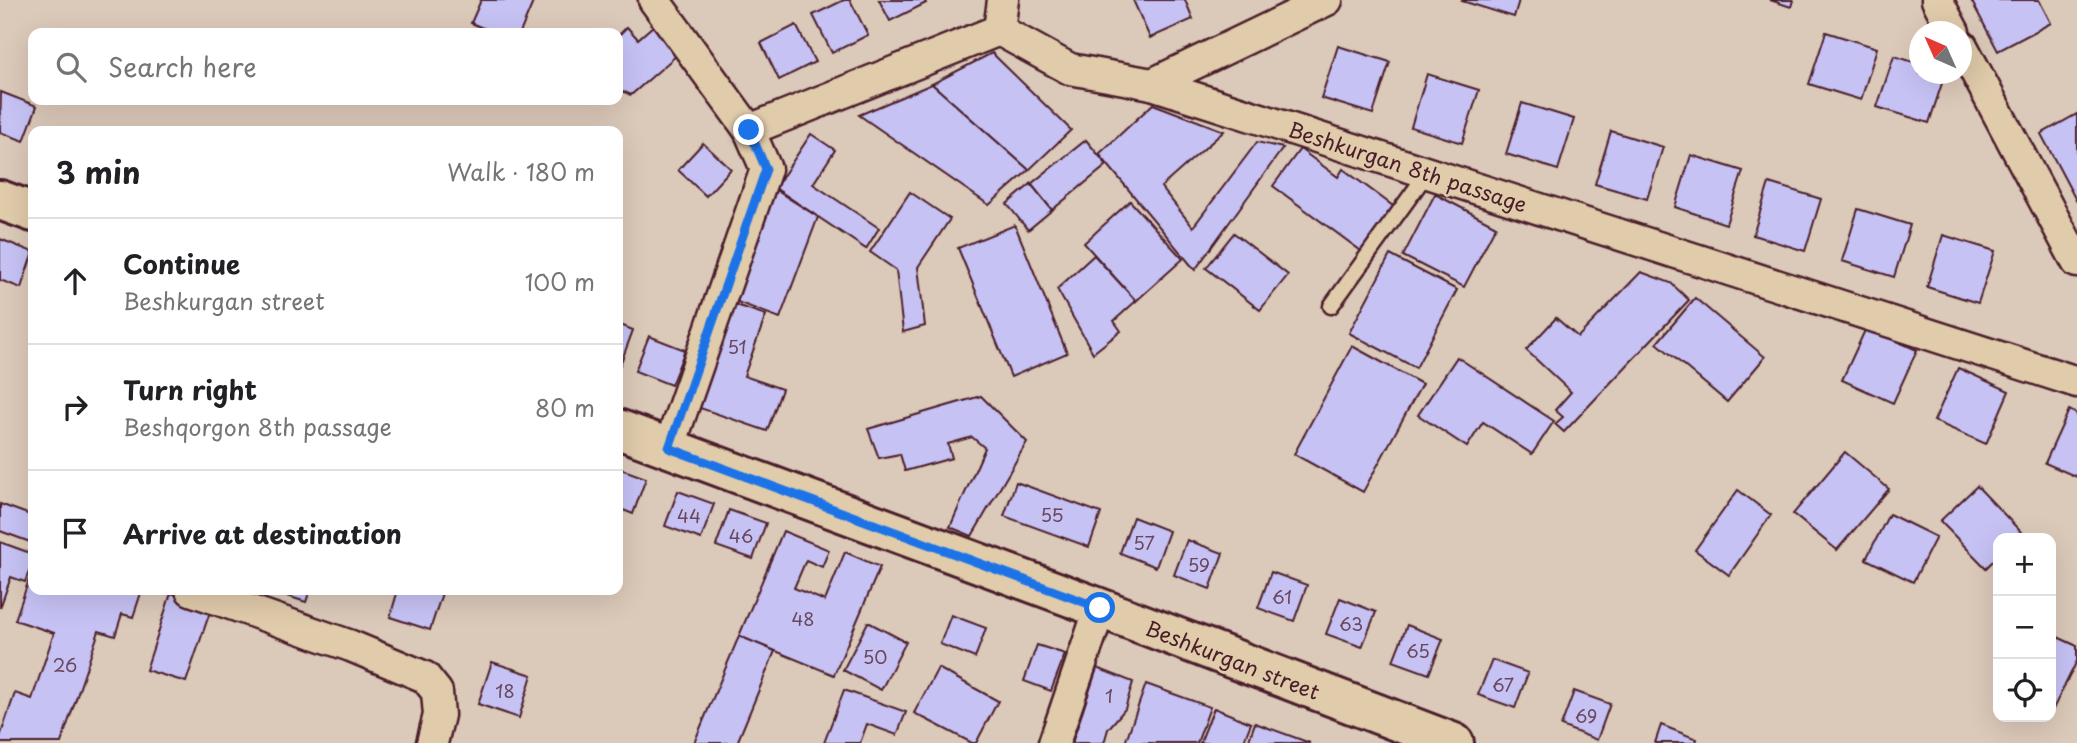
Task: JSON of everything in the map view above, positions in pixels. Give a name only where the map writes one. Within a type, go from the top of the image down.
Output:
[{"type":"street","points":[[654,0],[749,130],[766,169],[669,448]]},
{"type":"street","points":[[749,130],[999,30],[1003,0]]},
{"type":"street","points":[[1152,84],[1326,0]]},
{"type":"street","points":[[1937,0],[1948,21]]},
{"type":"street","name":"Beshkurgan 8th passage","points":[[999,30],[1070,69],[1152,84],[2077,382]]},
{"type":"street","points":[[1972,65],[2077,262]]},
{"type":"street","points":[[0,200],[28,210]]},
{"type":"street","name":"Beshkurgan street","points":[[623,431],[1454,743]]},
{"type":"street","points":[[205,595],[351,646],[425,677],[437,692],[439,715],[432,743]]},
{"type":"street","points":[[1054,743],[1100,608]]},
{"type":"lane","points":[[1331,306],[1427,173]]},
{"type":"building","points":[[481,0],[534,0],[522,28],[483,28],[471,23]]},
{"type":"building","points":[[844,0],[850,0],[868,35],[832,53],[813,15]]},
{"type":"building","points":[[879,0],[924,0],[926,3],[890,21]]},
{"type":"building","points":[[1133,0],[1185,0],[1193,19],[1150,38]]},
{"type":"building","points":[[1463,0],[1519,0],[1514,17]]},
{"type":"building","points":[[1770,0],[1793,0],[1791,7]]},
{"type":"building","points":[[1971,0],[2039,0],[2051,23],[1998,51]]},
{"type":"building","points":[[796,25],[815,62],[779,80],[761,43]]},
{"type":"building","points":[[653,26],[677,55],[631,95],[623,91],[623,31],[627,27],[638,39]]},
{"type":"building","points":[[1826,32],[1877,48],[1861,100],[1809,84]]},
{"type":"building","points":[[1338,46],[1390,62],[1373,114],[1321,98]]},
{"type":"building","points":[[992,53],[1071,130],[1029,170],[932,84]]},
{"type":"building","points":[[1894,56],[1909,61],[1909,84],[1942,84],[1929,123],[1877,107]]},
{"type":"building","points":[[1427,74],[1479,90],[1462,143],[1411,127]]},
{"type":"building","points":[[932,84],[1029,170],[989,205],[859,115]]},
{"type":"building","points":[[1,92],[28,102],[28,105],[37,106],[24,141],[0,132]]},
{"type":"building","points":[[1522,103],[1574,119],[1558,170],[1506,154]]},
{"type":"building","points":[[1153,104],[1224,131],[1161,187],[1193,227],[1257,142],[1283,148],[1195,270],[1099,154]]},
{"type":"building","points":[[2077,114],[2077,202],[2041,134]]},
{"type":"building","points":[[1611,131],[1663,147],[1647,199],[1595,184]]},
{"type":"building","points":[[811,134],[835,150],[813,184],[879,228],[866,249],[775,188]]},
{"type":"building","points":[[1086,140],[1107,165],[1052,210],[1031,184]]},
{"type":"building","points":[[703,143],[731,169],[706,196],[678,170]]},
{"type":"building","points":[[1300,149],[1338,177],[1343,169],[1397,209],[1364,253],[1273,186]]},
{"type":"building","points":[[1691,155],[1743,171],[1726,224],[1675,207]]},
{"type":"building","points":[[1769,183],[1821,199],[1805,251],[1753,235]]},
{"type":"building","points":[[1031,184],[1052,210],[1028,230],[1007,204]]},
{"type":"building","points":[[774,189],[818,217],[780,318],[732,300]]},
{"type":"building","points":[[910,192],[950,219],[918,267],[925,326],[903,332],[896,270],[870,252]]},
{"type":"building","points":[[1435,194],[1496,226],[1464,287],[1403,256]]},
{"type":"building","points":[[1130,201],[1183,259],[1136,301],[1084,243]]},
{"type":"building","points":[[1858,209],[1910,225],[1894,277],[1842,261]]},
{"type":"building","points":[[1015,225],[1067,353],[1011,377],[958,248]]},
{"type":"building","points":[[1234,233],[1288,275],[1260,310],[1206,268]]},
{"type":"building","points":[[1943,235],[1995,251],[1978,303],[1927,287]]},
{"type":"building","points":[[0,239],[28,250],[28,267],[21,288],[0,280]]},
{"type":"building","points":[[1094,255],[1136,301],[1114,321],[1121,331],[1093,353],[1057,289]]},
{"type":"building","points":[[1390,255],[1457,290],[1416,368],[1349,333]]},
{"type":"building","points":[[1641,272],[1671,283],[1689,300],[1564,432],[1555,424],[1563,417],[1555,410],[1571,392],[1526,350],[1556,318],[1578,337]]},
{"type":"building","points":[[1695,298],[1765,357],[1727,402],[1657,343]]},
{"type":"building","points":[[733,304],[766,315],[744,376],[782,389],[767,431],[697,407]]},
{"type":"building","points":[[623,326],[633,330],[623,357]]},
{"type":"building","points":[[1866,328],[1917,350],[1893,403],[1842,380]]},
{"type":"building","points":[[649,336],[685,350],[671,385],[635,371]]},
{"type":"building","points":[[1352,346],[1422,384],[1363,492],[1294,454]]},
{"type":"building","points":[[1457,357],[1554,421],[1532,454],[1483,422],[1467,447],[1418,415]]},
{"type":"building","points":[[1958,368],[2009,391],[1986,444],[1934,421]]},
{"type":"building","points":[[981,396],[1027,442],[972,536],[950,527],[985,448],[972,437],[948,444],[952,458],[905,471],[900,454],[879,458],[868,429]]},
{"type":"building","points":[[2069,410],[2077,414],[2077,477],[2045,463]]},
{"type":"building","points":[[1845,452],[1889,489],[1837,550],[1793,514]]},
{"type":"building","points":[[623,470],[646,478],[633,514],[623,510]]},
{"type":"building","points":[[1016,482],[1101,513],[1089,547],[1004,516]]},
{"type":"building","points":[[1977,486],[2022,533],[1993,533],[1993,561],[1986,568],[1940,521]]},
{"type":"building","points":[[1738,490],[1771,515],[1729,575],[1695,550]]},
{"type":"building","points":[[678,491],[714,504],[701,539],[665,526]]},
{"type":"building","points":[[0,504],[28,514],[28,541],[0,531]]},
{"type":"building","points":[[729,510],[766,523],[753,559],[716,546]]},
{"type":"building","points":[[1889,514],[1936,537],[1913,582],[1866,559]]},
{"type":"building","points":[[1133,517],[1169,531],[1156,567],[1120,553]]},
{"type":"building","points":[[783,531],[829,550],[822,567],[806,560],[794,588],[825,601],[845,552],[880,567],[834,675],[739,636]]},
{"type":"building","points":[[1187,540],[1223,553],[1210,589],[1174,575]]},
{"type":"building","points":[[0,542],[28,552],[28,574],[25,582],[11,577],[0,608]]},
{"type":"building","points":[[1271,572],[1307,585],[1294,621],[1258,608]]},
{"type":"building","points":[[28,582],[28,595],[140,595],[133,617],[122,614],[115,636],[99,631],[61,743],[0,743],[15,693],[32,699],[54,633],[15,620]]},
{"type":"building","points":[[170,595],[212,606],[186,682],[146,670]]},
{"type":"building","points":[[284,595],[308,595],[306,602]]},
{"type":"building","points":[[397,595],[441,595],[430,630],[390,617]]},
{"type":"building","points":[[1340,598],[1376,612],[1362,647],[1326,634]]},
{"type":"building","points":[[951,615],[986,628],[975,658],[940,644]]},
{"type":"building","points":[[868,622],[906,642],[881,690],[843,670]]},
{"type":"building","points":[[1407,625],[1443,639],[1429,674],[1393,661]]},
{"type":"building","points":[[739,636],[775,651],[737,743],[694,743]]},
{"type":"building","points":[[2056,636],[2077,646],[2077,661],[2056,703]]},
{"type":"building","points":[[1037,645],[1065,654],[1051,691],[1024,681]]},
{"type":"building","points":[[1492,660],[1528,673],[1515,708],[1478,695]]},
{"type":"building","points":[[492,662],[532,675],[519,718],[478,704]]},
{"type":"building","points":[[938,668],[998,701],[976,743],[914,713]]},
{"type":"building","points":[[1097,668],[1133,682],[1125,709],[1108,729],[1104,743],[1072,743]]},
{"type":"building","points":[[1146,684],[1210,707],[1197,743],[1125,743]]},
{"type":"building","points":[[844,690],[906,712],[897,735],[867,724],[860,743],[824,743]]},
{"type":"building","points":[[1574,691],[1610,704],[1597,740],[1561,726]]},
{"type":"building","points":[[1214,708],[1251,723],[1243,743],[1200,743]]},
{"type":"building","points":[[1255,723],[1310,743],[1248,743]]},
{"type":"building","points":[[1661,725],[1697,739],[1696,743],[1655,743]]},
{"type":"route","points":[[749,130],[766,169],[669,448],[1100,608]]}]
